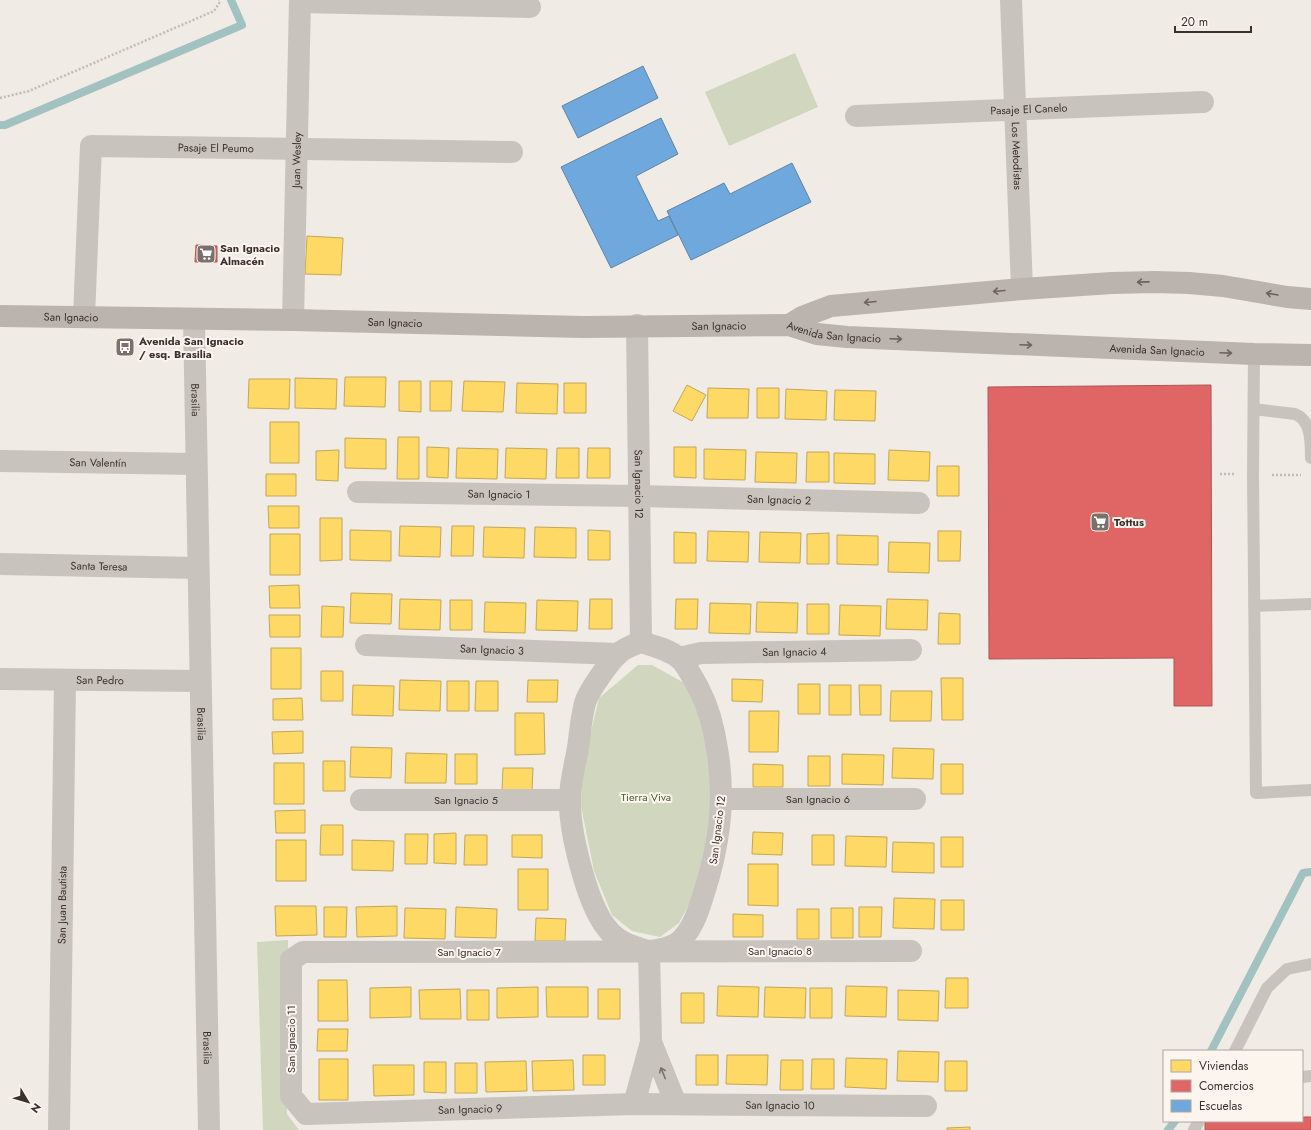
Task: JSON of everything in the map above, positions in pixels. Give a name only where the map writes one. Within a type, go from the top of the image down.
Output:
[{"type":"main road","name":"Avenida San Ignacio","points":[[789,325],[802,317],[831,306],[1104,283],[1155,282],[1223,286],[1287,297],[1311,299]]},
{"type":"main road","name":"San Ignacio","points":[[0,316],[293,320],[583,327],[638,325],[789,325]]},
{"type":"main road","name":"Avenida San Ignacio","points":[[789,325],[817,334],[839,337],[1311,355]]},
{"type":"street","name":"Los Metodistas","points":[[1011,0],[1022,289]]},
{"type":"street","points":[[300,1],[530,8]]},
{"type":"street","name":"Juan Wesley","points":[[293,320],[300,1]]},
{"type":"street","name":"Pasaje El Canelo","points":[[856,116],[1203,102]]},
{"type":"street","name":"Pasaje El Peumo","points":[[84,317],[91,146],[512,152]]},
{"type":"street","name":"Brasilia","points":[[194,319],[209,1130]]},
{"type":"street","name":"San Ignacio 12","points":[[638,325],[641,642],[662,648],[679,658],[694,679],[705,700],[712,723],[721,771],[722,799],[718,840],[712,870],[698,912],[686,934],[675,944],[649,951]]},
{"type":"street","name":"San Valentín","points":[[0,461],[196,464]]},
{"type":"street","name":"San Ignacio 1","points":[[358,492],[639,496]]},
{"type":"street","name":"San Ignacio 2","points":[[639,496],[919,503]]},
{"type":"street","name":"Santa Teresa","points":[[0,564],[198,568]]},
{"type":"street","points":[[634,1104],[651,1042],[649,951],[621,941],[606,928],[596,911],[579,860],[572,822],[570,800],[585,702],[602,674],[618,654],[630,646],[641,642]]},
{"type":"street","name":"San Ignacio 3","points":[[366,645],[618,654]]},
{"type":"street","name":"San Ignacio 4","points":[[679,658],[701,653],[911,650]]},
{"type":"street","name":"San Pedro","points":[[0,679],[200,682]]},
{"type":"street","name":"San Juan Bautista","points":[[59,1130],[65,680]]},
{"type":"street","name":"San Ignacio 6","points":[[722,799],[915,799]]},
{"type":"street","name":"San Ignacio 5","points":[[361,800],[570,800]]},
{"type":"street","name":"San Ignacio 8","points":[[649,951],[911,951]]},
{"type":"street","name":"San Ignacio 7","points":[[291,960],[303,952],[649,951]]},
{"type":"street","name":"San Ignacio 11","points":[[291,960],[291,1096],[306,1114]]},
{"type":"street","points":[[651,1042],[676,1104]]},
{"type":"street","name":"San Ignacio 9","points":[[306,1114],[634,1104]]},
{"type":"street","name":"San Ignacio 10","points":[[634,1104],[926,1106]]},
{"type":"lane","points":[[1254,354],[1253,474],[1256,793],[1311,790]]},
{"type":"lane","points":[[1254,409],[1295,414],[1306,419],[1311,428],[1311,458]]},
{"type":"lane","points":[[1254,606],[1311,604]]},
{"type":"lane","points":[[1236,1050],[1267,988],[1287,969],[1311,964]]},
{"type":"path","points":[[0,98],[29,91],[214,11],[220,2],[219,0]]},
{"type":"green space","points":[[795,53],[818,107],[729,146],[705,92]]},
{"type":"green space","name":"Tierra Viva","points":[[638,665],[652,665],[688,685],[705,726],[712,789],[706,852],[689,904],[679,923],[660,937],[632,931],[612,915],[594,871],[581,806],[582,769],[599,698]]},
{"type":"green space","points":[[288,940],[288,955],[282,965],[287,1114],[299,1130],[263,1130],[257,942]]},
{"type":"building: Viviendas","points":[[307,236],[343,238],[341,275],[305,274]]},
{"type":"building: Viviendas","points":[[345,377],[386,377],[385,407],[344,406]]},
{"type":"building: Viviendas","points":[[295,378],[337,379],[336,409],[295,408]]},
{"type":"building: Viviendas","points":[[249,379],[290,379],[289,409],[248,408]]},
{"type":"building: Viviendas","points":[[399,381],[421,381],[421,412],[399,411]]},
{"type":"building: Viviendas","points":[[430,381],[452,381],[451,411],[430,411]]},
{"type":"building: Viviendas","points":[[464,381],[505,382],[503,412],[462,411]]},
{"type":"building: Viviendas","points":[[517,383],[558,384],[557,414],[516,413]]},
{"type":"building: Viviendas","points":[[564,383],[586,383],[586,413],[564,413]]},
{"type":"building: Viviendas","points":[[687,385],[706,395],[692,421],[673,411]]},
{"type":"building: Viviendas","points":[[708,388],[749,389],[748,418],[707,418]]},
{"type":"building: Viviendas","points":[[757,388],[779,388],[779,418],[757,418]]},
{"type":"building: Viviendas","points":[[786,389],[827,391],[826,420],[785,419]]},
{"type":"building: Viviendas","points":[[835,390],[876,391],[875,421],[834,420]]},
{"type":"building: Viviendas","points":[[270,422],[299,422],[299,463],[270,463]]},
{"type":"building: Viviendas","points":[[398,437],[419,437],[419,479],[397,479]]},
{"type":"building: Viviendas","points":[[345,438],[386,439],[386,469],[345,468]]},
{"type":"building: Viviendas","points":[[427,447],[449,448],[448,478],[427,477]]},
{"type":"building: Viviendas","points":[[674,447],[696,447],[696,478],[674,477]]},
{"type":"building: Viviendas","points":[[457,448],[498,449],[497,479],[456,478]]},
{"type":"building: Viviendas","points":[[506,448],[547,449],[546,479],[505,478]]},
{"type":"building: Viviendas","points":[[557,448],[579,448],[579,478],[556,478]]},
{"type":"building: Viviendas","points":[[588,448],[610,448],[610,478],[587,478]]},
{"type":"building: Viviendas","points":[[704,449],[746,450],[745,480],[704,479]]},
{"type":"building: Viviendas","points":[[339,450],[338,481],[316,480],[316,451]]},
{"type":"building: Viviendas","points":[[889,450],[930,452],[929,481],[888,480]]},
{"type":"building: Viviendas","points":[[756,452],[797,453],[796,483],[755,482]]},
{"type":"building: Viviendas","points":[[807,452],[829,452],[829,482],[806,482]]},
{"type":"building: Viviendas","points":[[834,453],[875,454],[875,484],[834,483]]},
{"type":"building: Viviendas","points":[[937,466],[959,466],[959,496],[937,496]]},
{"type":"building: Viviendas","points":[[266,474],[296,474],[296,496],[266,496]]},
{"type":"building: Viviendas","points":[[268,506],[299,506],[299,528],[269,528]]},
{"type":"building: Viviendas","points":[[320,518],[342,518],[342,560],[320,561]]},
{"type":"building: Viviendas","points":[[400,526],[441,527],[440,557],[399,556]]},
{"type":"building: Viviendas","points":[[452,526],[474,526],[473,556],[451,556]]},
{"type":"building: Viviendas","points":[[484,527],[525,528],[524,558],[483,557]]},
{"type":"building: Viviendas","points":[[535,527],[576,528],[576,558],[534,557]]},
{"type":"building: Viviendas","points":[[350,530],[391,531],[391,561],[350,560]]},
{"type":"building: Viviendas","points":[[588,530],[610,531],[610,560],[588,560]]},
{"type":"building: Viviendas","points":[[708,531],[749,532],[748,562],[707,561]]},
{"type":"building: Viviendas","points":[[938,531],[961,531],[960,561],[938,561]]},
{"type":"building: Viviendas","points":[[674,532],[696,533],[696,563],[674,563]]},
{"type":"building: Viviendas","points":[[760,532],[801,533],[800,563],[759,562]]},
{"type":"building: Viviendas","points":[[829,533],[829,564],[807,564],[807,534]]},
{"type":"building: Viviendas","points":[[270,534],[300,534],[300,575],[270,575]]},
{"type":"building: Viviendas","points":[[837,535],[878,536],[878,565],[837,564]]},
{"type":"building: Viviendas","points":[[889,542],[930,543],[929,573],[888,572]]},
{"type":"building: Viviendas","points":[[299,585],[300,608],[270,608],[269,586]]},
{"type":"building: Viviendas","points":[[351,593],[392,594],[391,624],[350,623]]},
{"type":"building: Viviendas","points":[[400,599],[441,600],[440,630],[399,629]]},
{"type":"building: Viviendas","points":[[590,599],[612,599],[612,629],[589,629]]},
{"type":"building: Viviendas","points":[[676,599],[698,599],[697,629],[675,629]]},
{"type":"building: Viviendas","points":[[887,599],[928,600],[927,630],[886,629]]},
{"type":"building: Viviendas","points":[[450,600],[472,600],[472,630],[450,630]]},
{"type":"building: Viviendas","points":[[537,600],[578,601],[577,631],[536,630]]},
{"type":"building: Viviendas","points":[[485,602],[526,603],[525,633],[484,632]]},
{"type":"building: Viviendas","points":[[757,602],[798,603],[797,633],[756,632]]},
{"type":"building: Viviendas","points":[[710,603],[751,604],[750,634],[709,633]]},
{"type":"building: Viviendas","points":[[807,604],[829,604],[829,634],[807,634]]},
{"type":"building: Viviendas","points":[[840,605],[881,606],[880,636],[839,635]]},
{"type":"building: Viviendas","points":[[322,606],[344,607],[343,637],[321,637]]},
{"type":"building: Viviendas","points":[[939,613],[960,614],[960,644],[938,644]]},
{"type":"building: Viviendas","points":[[269,615],[300,615],[300,637],[270,637]]},
{"type":"building: Viviendas","points":[[271,648],[301,648],[301,689],[271,689]]},
{"type":"building: Viviendas","points":[[321,671],[343,671],[343,701],[321,701]]},
{"type":"building: Viviendas","points":[[941,678],[963,678],[963,720],[942,720]]},
{"type":"building: Viviendas","points":[[732,679],[763,680],[762,702],[732,701]]},
{"type":"building: Viviendas","points":[[400,680],[441,681],[440,711],[399,710]]},
{"type":"building: Viviendas","points":[[528,680],[558,680],[557,702],[527,702]]},
{"type":"building: Viviendas","points":[[447,681],[469,681],[469,711],[447,711]]},
{"type":"building: Viviendas","points":[[476,681],[498,681],[498,711],[475,711]]},
{"type":"building: Viviendas","points":[[798,684],[820,684],[820,714],[798,714]]},
{"type":"building: Viviendas","points":[[353,685],[394,686],[393,716],[352,715]]},
{"type":"building: Viviendas","points":[[829,685],[851,685],[851,715],[829,715]]},
{"type":"building: Viviendas","points":[[859,685],[881,685],[881,715],[860,715]]},
{"type":"building: Viviendas","points":[[891,691],[932,691],[931,721],[890,721]]},
{"type":"building: Viviendas","points":[[302,698],[303,720],[273,720],[273,699]]},
{"type":"building: Viviendas","points":[[749,711],[779,711],[778,752],[749,752]]},
{"type":"building: Viviendas","points":[[515,713],[544,713],[545,754],[515,755]]},
{"type":"building: Viviendas","points":[[303,731],[303,753],[273,754],[272,732]]},
{"type":"building: Viviendas","points":[[351,747],[392,748],[391,778],[350,777]]},
{"type":"building: Viviendas","points":[[893,748],[934,749],[933,779],[892,778]]},
{"type":"building: Viviendas","points":[[406,753],[447,754],[446,783],[405,783]]},
{"type":"building: Viviendas","points":[[455,754],[477,754],[477,784],[455,784]]},
{"type":"building: Viviendas","points":[[842,754],[884,755],[883,785],[842,784]]},
{"type":"building: Viviendas","points":[[808,756],[830,756],[830,786],[808,786]]},
{"type":"building: Viviendas","points":[[323,761],[345,761],[345,791],[323,791]]},
{"type":"building: Viviendas","points":[[274,763],[304,763],[304,804],[274,804]]},
{"type":"building: Viviendas","points":[[753,764],[783,765],[783,787],[753,787]]},
{"type":"building: Viviendas","points":[[941,764],[963,764],[963,794],[941,794]]},
{"type":"building: Viviendas","points":[[503,768],[533,768],[532,791],[502,790]]},
{"type":"building: Viviendas","points":[[305,810],[305,833],[276,833],[275,811]]},
{"type":"building: Viviendas","points":[[321,825],[343,825],[343,855],[320,855]]},
{"type":"building: Viviendas","points":[[753,832],[783,833],[782,855],[752,854]]},
{"type":"building: Viviendas","points":[[456,833],[456,864],[434,863],[434,834]]},
{"type":"building: Viviendas","points":[[405,834],[428,834],[427,864],[405,864]]},
{"type":"building: Viviendas","points":[[465,835],[487,835],[487,865],[464,865]]},
{"type":"building: Viviendas","points":[[512,835],[542,835],[542,858],[512,857]]},
{"type":"building: Viviendas","points":[[812,835],[834,835],[834,865],[812,865]]},
{"type":"building: Viviendas","points":[[846,836],[887,837],[886,867],[845,866]]},
{"type":"building: Viviendas","points":[[941,837],[963,837],[963,867],[941,867]]},
{"type":"building: Viviendas","points":[[276,840],[306,840],[306,881],[276,881]]},
{"type":"building: Viviendas","points":[[352,840],[394,841],[393,871],[352,870]]},
{"type":"building: Viviendas","points":[[893,842],[934,843],[934,873],[892,872]]},
{"type":"building: Viviendas","points":[[748,864],[778,864],[778,906],[748,905]]},
{"type":"building: Viviendas","points":[[518,869],[548,869],[548,910],[518,910]]},
{"type":"building: Viviendas","points":[[894,898],[935,899],[934,929],[893,928]]},
{"type":"building: Viviendas","points":[[941,900],[964,900],[964,930],[941,930]]},
{"type":"building: Viviendas","points":[[275,906],[316,906],[317,935],[276,936]]},
{"type":"building: Viviendas","points":[[397,906],[397,936],[357,937],[356,907]]},
{"type":"building: Viviendas","points":[[324,907],[347,907],[346,937],[324,937]]},
{"type":"building: Viviendas","points":[[456,907],[497,909],[496,938],[455,937]]},
{"type":"building: Viviendas","points":[[859,907],[882,907],[881,937],[859,937]]},
{"type":"building: Viviendas","points":[[405,908],[446,909],[445,939],[404,938]]},
{"type":"building: Viviendas","points":[[831,908],[853,908],[853,938],[831,938]]},
{"type":"building: Viviendas","points":[[797,909],[819,909],[819,939],[797,939]]},
{"type":"building: Viviendas","points":[[733,914],[763,915],[763,937],[733,937]]},
{"type":"building: Viviendas","points":[[536,918],[566,919],[565,941],[535,941]]},
{"type":"building: Viviendas","points":[[946,978],[968,978],[968,1008],[945,1008]]},
{"type":"building: Viviendas","points":[[318,980],[347,980],[348,1021],[318,1021]]},
{"type":"building: Viviendas","points":[[718,986],[759,987],[758,1017],[717,1016]]},
{"type":"building: Viviendas","points":[[846,986],[887,987],[886,1017],[845,1016]]},
{"type":"building: Viviendas","points":[[411,987],[411,1017],[370,1018],[370,988]]},
{"type":"building: Viviendas","points":[[538,987],[538,1017],[497,1018],[497,988]]},
{"type":"building: Viviendas","points":[[546,987],[588,987],[588,1017],[547,1017]]},
{"type":"building: Viviendas","points":[[765,987],[806,988],[805,1018],[764,1017]]},
{"type":"building: Viviendas","points":[[810,988],[832,988],[832,1018],[810,1018]]},
{"type":"building: Viviendas","points":[[460,989],[461,1019],[420,1019],[419,990]]},
{"type":"building: Viviendas","points":[[598,989],[620,989],[620,1019],[598,1019]]},
{"type":"building: Viviendas","points":[[467,990],[489,990],[489,1020],[467,1020]]},
{"type":"building: Viviendas","points":[[898,990],[939,991],[938,1021],[898,1020]]},
{"type":"building: Viviendas","points":[[681,993],[704,993],[704,1023],[681,1023]]},
{"type":"building: Viviendas","points":[[318,1029],[348,1029],[347,1051],[317,1051]]},
{"type":"building: Viviendas","points":[[898,1051],[939,1052],[938,1082],[897,1081]]},
{"type":"building: Viviendas","points":[[583,1055],[605,1055],[605,1085],[583,1085]]},
{"type":"building: Viviendas","points":[[696,1055],[718,1055],[718,1085],[696,1085]]},
{"type":"building: Viviendas","points":[[727,1055],[768,1055],[767,1085],[726,1084]]},
{"type":"building: Viviendas","points":[[846,1058],[887,1059],[886,1089],[845,1087]]},
{"type":"building: Viviendas","points":[[319,1059],[348,1059],[348,1100],[319,1100]]},
{"type":"building: Viviendas","points":[[812,1059],[834,1059],[834,1089],[811,1089]]},
{"type":"building: Viviendas","points":[[573,1060],[574,1090],[533,1091],[532,1061]]},
{"type":"building: Viviendas","points":[[781,1060],[803,1060],[803,1090],[780,1090]]},
{"type":"building: Viviendas","points":[[526,1061],[527,1091],[486,1092],[485,1062]]},
{"type":"building: Viviendas","points":[[945,1061],[967,1061],[967,1091],[945,1091]]},
{"type":"building: Viviendas","points":[[424,1062],[446,1062],[446,1093],[424,1092]]},
{"type":"building: Viviendas","points":[[455,1063],[477,1063],[477,1093],[455,1093]]},
{"type":"building: Viviendas","points":[[373,1065],[414,1065],[414,1095],[374,1096]]},
{"type":"building: Viviendas","points":[[970,1127],[970,1130],[947,1130],[947,1128]]},
{"type":"building: Comercios","name":"San Ignacio Almacén","points":[[196,245],[217,246],[217,262],[195,262]]},
{"type":"building: Comercios","name":"Tottus","points":[[1211,385],[1212,706],[1174,706],[1174,658],[989,659],[988,387]]},
{"type":"building: Comercios","points":[[1303,1117],[1311,1117],[1311,1130],[1205,1130],[1205,1122],[1303,1122]]},
{"type":"building: Escuelas","points":[[643,66],[658,98],[578,138],[562,106]]},
{"type":"building: Escuelas","points":[[661,118],[678,154],[636,176],[658,221],[669,216],[678,235],[611,268],[561,167]]},
{"type":"building: Escuelas","points":[[792,163],[811,202],[691,260],[667,211],[724,183],[730,194]]},
{"type":"waterway","points":[[0,125],[5,125],[242,25],[231,0]]},
{"type":"waterway","points":[[1212,1050],[1303,873],[1311,872]]},
{"type":"waterway","points":[[1168,1130],[1174,1122]]},
{"type":"place","name":"San Ignacio Almacén","points":[[206,254]]},
{"type":"place","name":"Avenida San Ignacio / esq. Brasilia","points":[[125,347]]},
{"type":"place","name":"Tottus","points":[[1100,522]]}]
